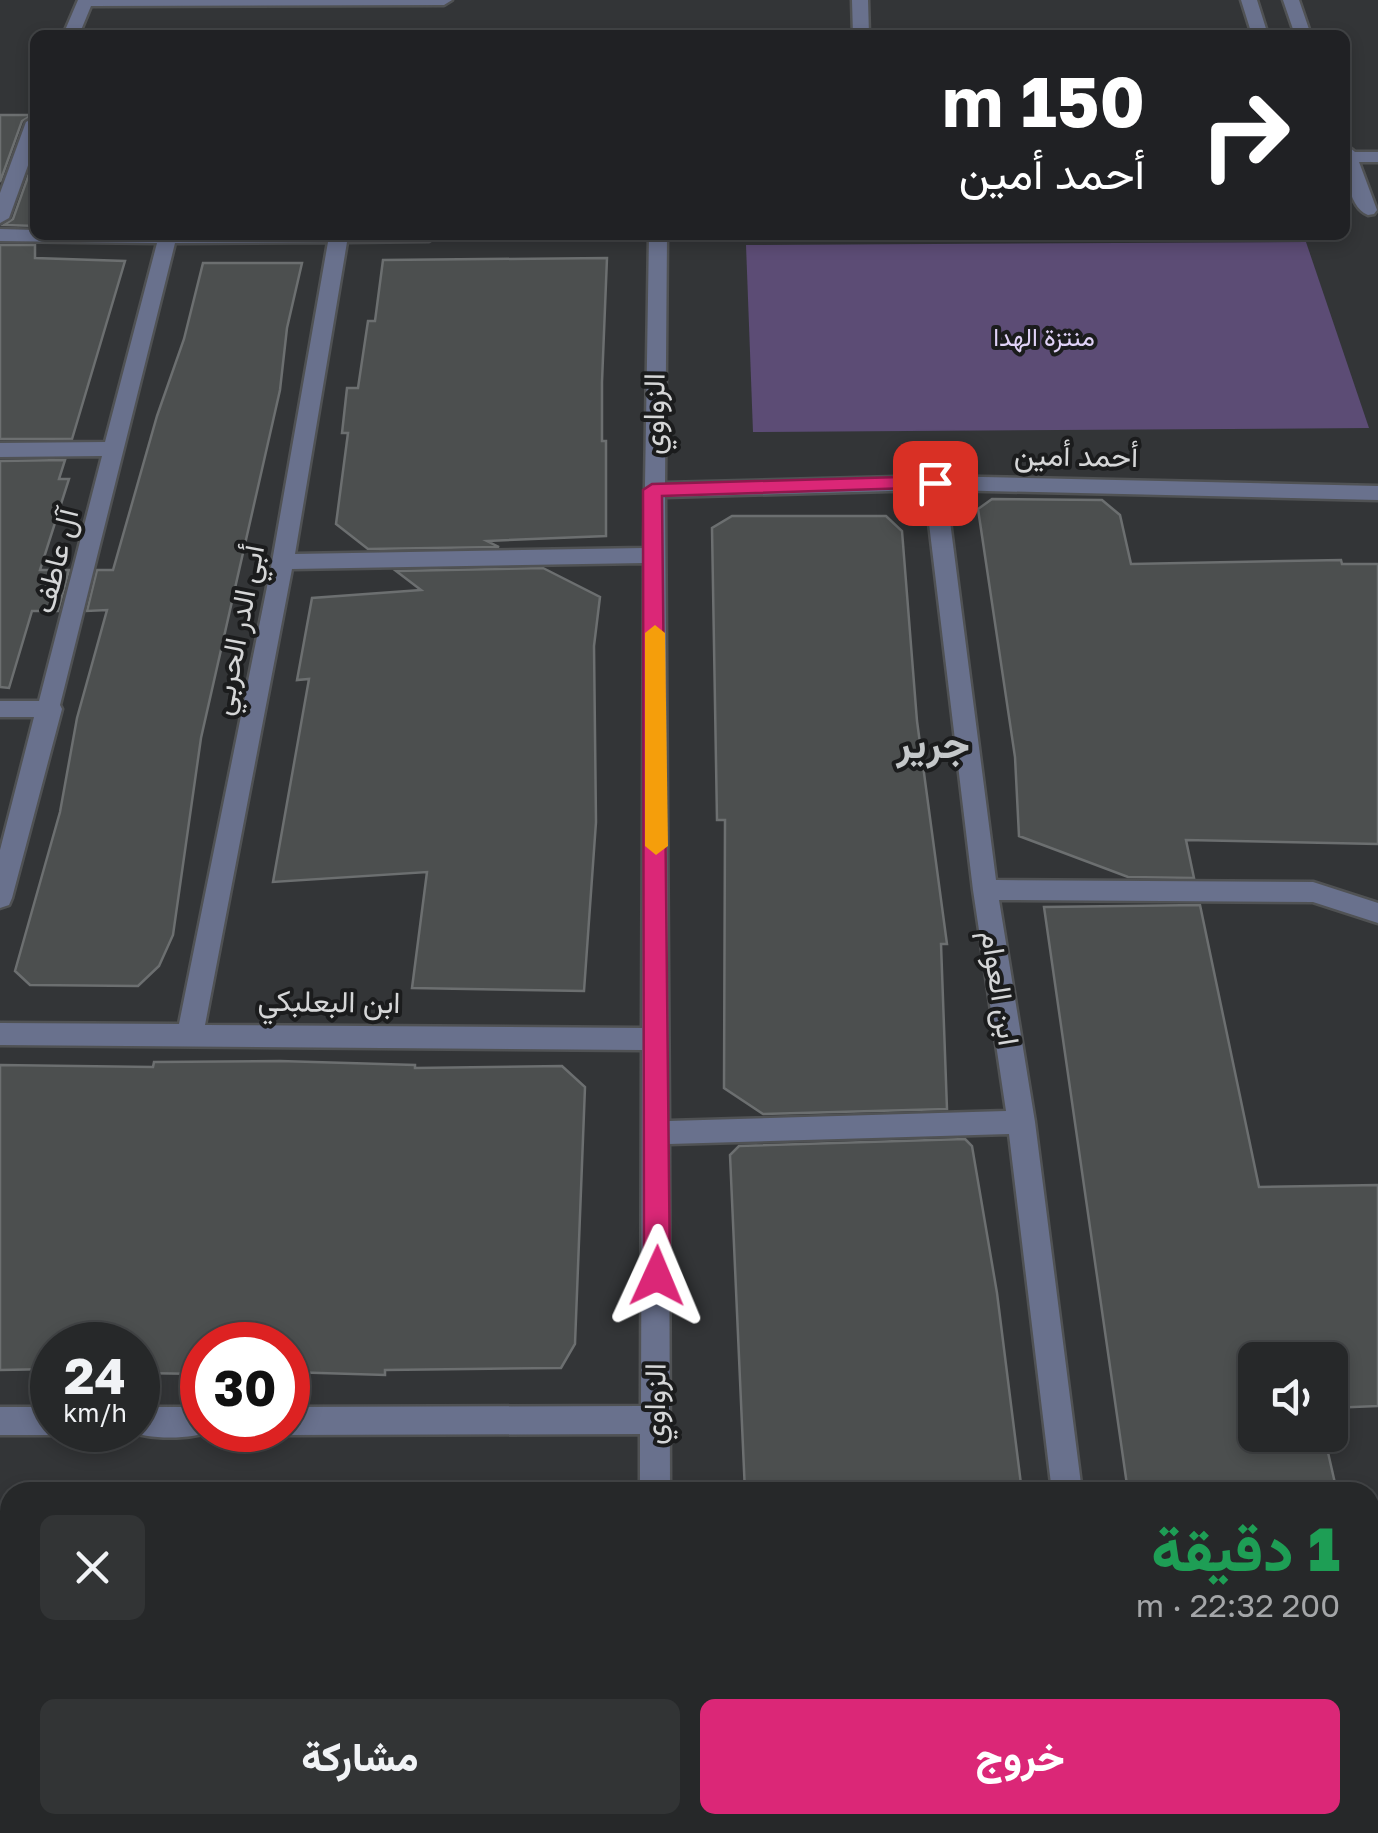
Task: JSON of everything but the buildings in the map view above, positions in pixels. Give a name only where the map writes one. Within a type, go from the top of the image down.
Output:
[{"type":"street","points":[[73,30],[85,1],[444,0]]},
{"type":"street","points":[[860,0],[861,30]]},
{"type":"street","points":[[1249,0],[1258,30]]},
{"type":"street","points":[[1290,0],[1301,30]]},
{"type":"street","points":[[0,218],[30,136]]},
{"type":"street","points":[[1350,154],[1378,157]]},
{"type":"street","points":[[1350,162],[1373,210]]},
{"type":"street","points":[[0,235],[30,236]]},
{"type":"street","name":"آل عاطف","points":[[0,898],[167,240]]},
{"type":"street","name":"أبي الدر الحربي","points":[[190,1033],[283,562],[338,240]]},
{"type":"street","name":"الزواوي","points":[[654,1482],[658,1038],[652,490],[658,240]]},
{"type":"street","points":[[0,450],[115,449]]},
{"type":"street","name":"أحمد أمين","points":[[652,490],[935,483],[1378,492]]},
{"type":"street","name":"ابن العوام","points":[[935,483],[984,890],[1021,1122],[1066,1482]]},
{"type":"street","points":[[283,562],[654,555]]},
{"type":"street","points":[[0,709],[51,708]]},
{"type":"street","points":[[984,890],[1313,892],[1378,913]]},
{"type":"street","name":"ابن البعلبكي","points":[[0,1034],[658,1038]]},
{"type":"street","points":[[658,1133],[1021,1122]]},
{"type":"street","points":[[310,1421],[655,1420]]},
{"type":"street","points":[[0,1421],[30,1421]]},
{"type":"green space","name":"منتزة الهدا","points":[[1306,242],[1369,428],[753,432],[746,245]]},
{"type":"slow traffic","points":[[655,633],[656,846]]},
{"type":"district","name":"جرير","points":[[933,744]]},
{"type":"route","points":[[657,1276],[652,490],[935,483]]}]
